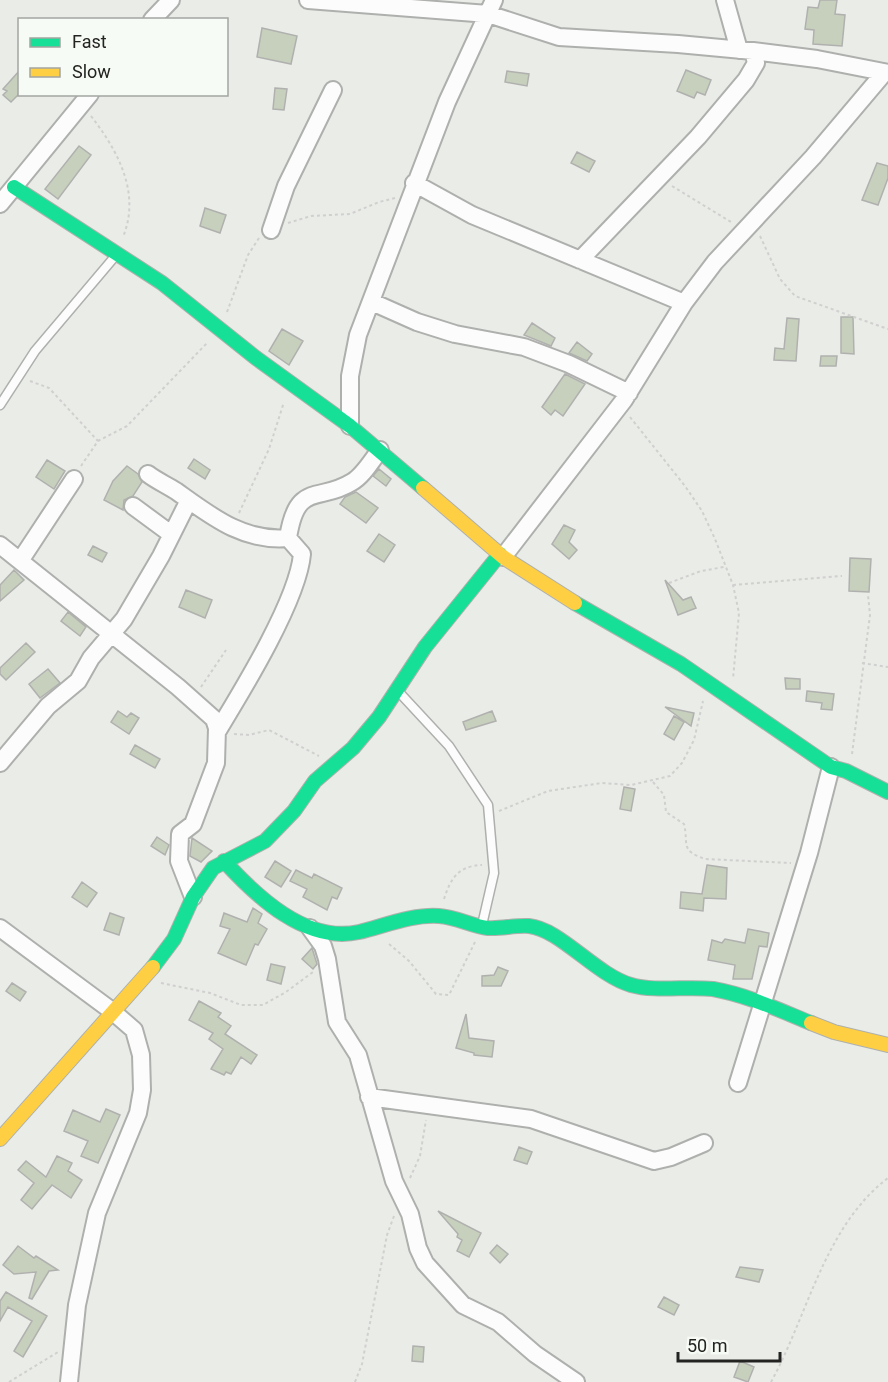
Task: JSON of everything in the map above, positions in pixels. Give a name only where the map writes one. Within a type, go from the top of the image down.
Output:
[{"type":"street","points":[[154,18],[171,0]]},
{"type":"street","points":[[308,0],[491,7],[559,37],[746,51],[817,59],[886,73]]},
{"type":"street","points":[[580,260],[660,177],[746,80],[756,63],[746,51],[725,0]]},
{"type":"street","points":[[350,426],[350,376],[358,335],[447,102],[491,7]]},
{"type":"street","points":[[0,1138],[160,959],[174,939],[193,897],[213,868],[265,842],[294,811],[315,781],[353,748],[397,690],[425,647],[502,556],[627,397],[684,303],[743,231],[886,73]]},
{"type":"street","points":[[271,230],[286,186],[333,90]]},
{"type":"street","points":[[0,204],[86,99]]},
{"type":"street","points":[[14,187],[162,283],[380,450],[502,556],[594,616],[681,664],[838,769],[888,792]]},
{"type":"street","points":[[412,189],[684,303]]},
{"type":"street","points":[[372,302],[417,322],[455,334],[533,350],[569,364],[627,397]]},
{"type":"street","points":[[288,538],[290,528],[305,497],[354,481],[380,450]]},
{"type":"street","points":[[148,474],[214,519],[232,525],[237,531],[267,540],[288,538]]},
{"type":"street","points":[[20,561],[74,479]]},
{"type":"street","points":[[0,763],[48,706],[78,681],[110,634],[136,602],[188,502]]},
{"type":"street","points":[[133,506],[171,534]]},
{"type":"street","points":[[193,897],[179,861],[180,834],[193,824],[216,763],[219,728],[260,657],[297,577],[302,555],[288,538]]},
{"type":"street","points":[[0,545],[193,699],[214,719],[219,728]]},
{"type":"street","points":[[738,1083],[838,769]]},
{"type":"street","points":[[224,861],[249,888],[310,928],[323,946],[337,1022],[358,1055],[369,1097],[402,1198],[410,1214],[418,1248],[425,1263],[463,1305],[498,1322],[535,1354],[576,1382]]},
{"type":"street","points":[[310,928],[338,934],[367,931],[417,918],[439,916],[482,926],[530,926],[548,933],[596,968],[631,985],[710,989],[739,994],[834,1032],[888,1046]]},
{"type":"street","points":[[0,928],[134,1030],[141,1055],[142,1090],[138,1113],[97,1213],[77,1305],[69,1382]]},
{"type":"street","points":[[369,1097],[531,1119],[654,1161],[671,1158],[704,1143]]},
{"type":"lane","points":[[0,405],[35,351],[118,254]]},
{"type":"lane","points":[[397,690],[449,746],[480,791],[490,817],[494,864],[493,887],[482,926]]},
{"type":"path","points":[[86,99],[119,160],[128,184],[131,209],[118,254]]},
{"type":"path","points":[[660,177],[743,231]]},
{"type":"path","points":[[74,479],[98,441],[127,426],[219,328],[252,247],[271,230],[311,216],[350,214],[412,189]]},
{"type":"path","points":[[757,218],[764,249],[780,279],[795,296],[888,329]]},
{"type":"path","points":[[18,378],[49,388],[98,441]]},
{"type":"path","points":[[232,525],[269,449],[291,382]]},
{"type":"path","points":[[627,397],[638,429],[685,486],[702,511],[733,585],[739,613],[738,640],[729,697]]},
{"type":"path","points":[[669,583],[702,571],[724,567]]},
{"type":"path","points":[[733,585],[842,576]]},
{"type":"path","points":[[838,769],[854,741],[862,663],[870,615],[868,595]]},
{"type":"path","points":[[193,699],[225,650]]},
{"type":"path","points":[[862,663],[888,667]]},
{"type":"path","points":[[491,815],[548,791],[602,783],[631,785],[653,782],[670,776],[682,763],[694,740],[702,704],[711,685]]},
{"type":"path","points":[[219,728],[241,735],[268,730],[298,742],[334,765]]},
{"type":"path","points":[[653,782],[664,795],[666,812],[684,824],[684,840],[687,850],[694,855],[705,859],[795,864],[805,867]]},
{"type":"path","points":[[439,916],[448,887],[457,872],[469,866],[494,864]]},
{"type":"path","points":[[367,931],[409,961],[429,987],[441,996],[449,995],[482,926]]},
{"type":"path","points":[[161,983],[229,998],[241,1005],[263,1005],[286,992],[327,959]]},
{"type":"path","points":[[355,1382],[362,1364],[387,1235],[420,1156],[429,1105]]},
{"type":"path","points":[[771,1382],[834,1244],[856,1207],[888,1178]]},
{"type":"path","points":[[9,1382],[73,1342]]},
{"type":"building","points":[[820,0],[837,0],[835,14],[845,15],[842,46],[813,44],[814,30],[805,29],[808,7],[818,8]]},
{"type":"building","points":[[262,28],[297,36],[291,64],[257,57]]},
{"type":"building","points":[[686,70],[711,80],[705,95],[697,92],[694,98],[677,91]]},
{"type":"building","points":[[507,71],[529,74],[527,86],[505,82]]},
{"type":"building","points":[[18,72],[18,95],[11,102],[3,95],[7,91],[3,89]]},
{"type":"building","points":[[275,88],[287,89],[284,110],[273,109]]},
{"type":"building","points":[[79,146],[91,155],[58,199],[45,189]]},
{"type":"building","points":[[577,152],[595,161],[589,172],[571,163]]},
{"type":"building","points":[[877,163],[888,166],[888,178],[878,205],[862,200]]},
{"type":"building","points":[[205,208],[226,215],[220,233],[200,226]]},
{"type":"building","points":[[841,317],[853,317],[854,354],[841,353]]},
{"type":"building","points":[[787,318],[799,319],[796,361],[774,360],[775,348],[784,349]]},
{"type":"building","points":[[532,323],[555,338],[551,346],[524,335]]},
{"type":"building","points":[[282,329],[303,341],[289,365],[269,351]]},
{"type":"building","points":[[577,342],[592,354],[587,361],[569,353]]},
{"type":"building","points":[[821,356],[837,356],[836,366],[820,366]]},
{"type":"building","points":[[565,374],[585,384],[563,416],[555,410],[551,415],[542,407]]},
{"type":"building","points":[[194,459],[210,470],[205,479],[188,468]]},
{"type":"building","points":[[47,460],[65,471],[54,489],[36,477]]},
{"type":"building","points":[[127,466],[138,474],[142,482],[133,496],[124,500],[123,510],[104,500],[113,481]]},
{"type":"building","points":[[379,469],[391,479],[386,486],[373,476]]},
{"type":"building","points":[[356,492],[378,508],[366,523],[340,504],[345,497]]},
{"type":"building","points":[[564,525],[575,530],[569,542],[577,550],[569,559],[552,544]]},
{"type":"building","points":[[379,534],[395,545],[384,562],[367,551]]},
{"type":"building","points":[[93,546],[107,553],[102,562],[88,555]]},
{"type":"building","points":[[850,558],[871,559],[869,592],[849,591]]},
{"type":"building","points":[[14,570],[24,580],[0,601],[0,585]]},
{"type":"building","points":[[665,580],[683,600],[691,597],[696,608],[678,615]]},
{"type":"building","points":[[186,590],[212,600],[205,618],[179,607]]},
{"type":"building","points":[[68,612],[86,627],[80,636],[61,621]]},
{"type":"building","points":[[26,643],[35,652],[6,680],[0,674],[0,668]]},
{"type":"building","points":[[48,669],[60,683],[40,698],[29,684]]},
{"type":"building","points":[[785,678],[800,679],[800,689],[786,689]]},
{"type":"building","points":[[807,691],[834,694],[832,710],[821,709],[822,703],[806,701]]},
{"type":"building","points":[[665,707],[694,713],[691,726]]},
{"type":"building","points":[[118,711],[127,717],[131,713],[139,718],[129,734],[111,722]]},
{"type":"building","points":[[492,711],[496,721],[466,730],[463,722]]},
{"type":"building","points":[[674,716],[684,722],[674,740],[664,734]]},
{"type":"building","points":[[135,745],[160,759],[155,768],[130,754]]},
{"type":"building","points":[[624,787],[635,789],[631,811],[620,809]]},
{"type":"building","points":[[157,837],[169,845],[165,855],[151,846]]},
{"type":"building","points":[[192,838],[212,851],[201,862],[190,856]]},
{"type":"building","points":[[275,861],[291,871],[281,887],[265,877]]},
{"type":"building","points":[[707,865],[727,868],[726,899],[704,898],[703,911],[680,908],[681,892],[702,894]]},
{"type":"building","points":[[296,870],[312,878],[314,874],[342,888],[337,899],[332,897],[327,910],[303,897],[307,889],[290,881]]},
{"type":"building","points":[[82,882],[97,893],[87,907],[72,897]]},
{"type":"building","points":[[253,908],[262,914],[258,923],[267,929],[258,945],[255,944],[246,965],[218,953],[230,929],[220,926],[224,913],[247,922]]},
{"type":"building","points":[[110,913],[124,918],[119,935],[104,930]]},
{"type":"building","points":[[748,929],[769,933],[767,947],[759,946],[752,979],[733,979],[735,965],[708,960],[712,940],[722,943],[725,939],[745,943]]},
{"type":"building","points":[[312,948],[317,964],[313,969],[302,959]]},
{"type":"building","points":[[271,964],[285,967],[281,984],[267,980]]},
{"type":"building","points":[[498,967],[508,971],[501,986],[482,986],[482,976],[494,975]]},
{"type":"building","points":[[12,983],[26,992],[20,1001],[6,991]]},
{"type":"building","points":[[199,1001],[221,1013],[218,1017],[231,1026],[225,1034],[257,1055],[251,1064],[241,1057],[231,1074],[226,1072],[224,1075],[211,1069],[223,1049],[209,1039],[213,1033],[189,1020]]},
{"type":"building","points":[[466,1014],[469,1038],[494,1041],[492,1057],[474,1055],[474,1053],[456,1048]]},
{"type":"building","points":[[106,1109],[120,1115],[98,1163],[81,1156],[88,1141],[64,1131],[73,1110],[100,1122]]},
{"type":"building","points":[[519,1147],[532,1152],[527,1164],[514,1160]]},
{"type":"building","points":[[57,1156],[72,1163],[68,1171],[82,1180],[71,1198],[52,1185],[32,1209],[21,1200],[34,1183],[18,1170],[26,1161],[46,1177]]},
{"type":"building","points":[[438,1211],[481,1233],[469,1257],[457,1251],[462,1240],[457,1237],[458,1234]]},
{"type":"building","points":[[497,1245],[508,1254],[500,1263],[490,1253]]},
{"type":"building","points":[[18,1246],[34,1258],[36,1256],[58,1270],[49,1271],[32,1299],[29,1298],[36,1272],[14,1274],[3,1265]]},
{"type":"building","points":[[740,1267],[763,1270],[759,1282],[736,1277]]},
{"type":"building","points":[[6,1292],[47,1316],[23,1357],[14,1351],[32,1321],[8,1307],[0,1321],[0,1301]]},
{"type":"building","points":[[664,1297],[679,1305],[674,1315],[658,1307]]},
{"type":"building","points":[[413,1346],[424,1347],[423,1362],[412,1361]]},
{"type":"building","points":[[740,1361],[754,1367],[748,1382],[734,1377]]},
{"type":"traffic: fast","points":[[14,187],[162,283],[256,358],[350,426],[423,488]]},
{"type":"traffic: fast","points":[[153,967],[174,939],[193,897],[213,868],[265,841],[294,811],[315,781],[353,748],[379,717],[425,647],[500,554]]},
{"type":"traffic: fast","points":[[575,603],[681,664],[831,767],[846,771],[888,792]]},
{"type":"traffic: fast","points":[[224,861],[267,902],[301,924],[320,931],[339,934],[359,932],[429,916],[445,917],[488,928],[529,926],[553,935],[605,972],[631,985],[651,988],[713,989],[763,1003],[811,1023]]},
{"type":"traffic: slow","points":[[423,488],[503,557],[575,603]]},
{"type":"traffic: slow","points":[[0,1139],[153,967]]},
{"type":"traffic: slow","points":[[811,1023],[834,1032],[888,1045]]}]
